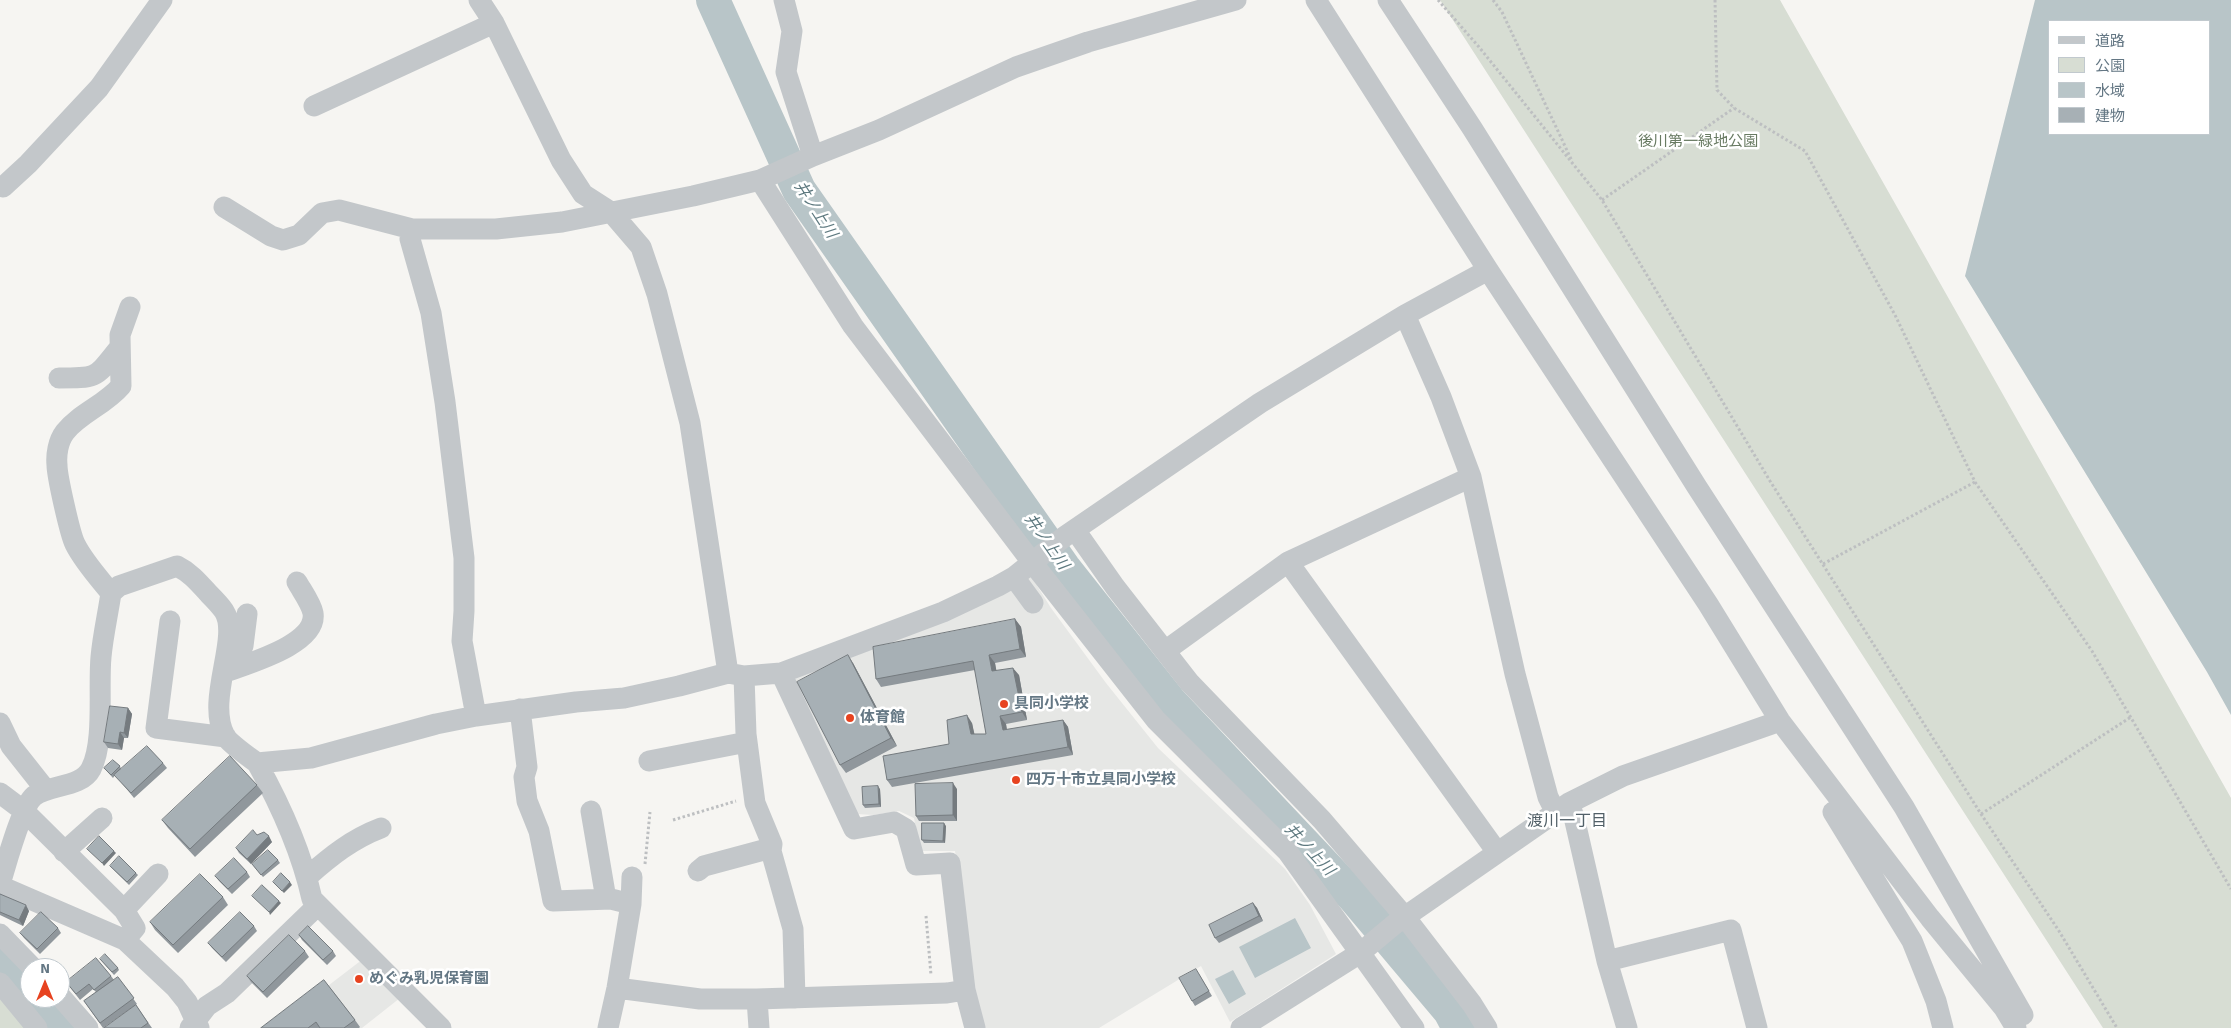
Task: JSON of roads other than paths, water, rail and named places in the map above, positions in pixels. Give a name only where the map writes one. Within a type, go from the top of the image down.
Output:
[{"type":"street","points":[[4,187],[99,88],[162,0]]},
{"type":"street","points":[[479,0],[494,23],[562,160],[583,194],[611,212],[641,246],[657,294],[690,423],[736,674],[754,800],[772,844],[771,848],[793,929],[795,998]]},
{"type":"street","points":[[784,0],[792,31],[786,72],[806,158]]},
{"type":"street","points":[[224,207],[271,236],[283,240],[299,236],[322,213],[339,210],[412,229],[496,229],[562,222],[693,196],[766,177],[806,158],[879,130],[1016,67],[1088,42],[1236,0]]},
{"type":"street","points":[[1316,0],[1488,270],[1702,596],[1780,722],[1930,918],[2004,1008],[2016,1028]]},
{"type":"street","points":[[1388,0],[1472,128],[1697,487],[1904,807],[2031,1028]]},
{"type":"street","points":[[314,106],[494,23]]},
{"type":"street","points":[[766,177],[854,326],[1156,720],[1287,852],[1363,951],[1414,1028]]},
{"type":"street","points":[[412,229],[410,239],[431,313],[445,402],[464,558],[462,641],[476,716]]},
{"type":"street","points":[[258,763],[311,758],[436,724],[476,716],[520,709],[624,698],[736,674],[781,672],[943,612],[1014,577],[1033,560],[1069,534],[1260,403],[1405,315],[1488,270]]},
{"type":"street","points":[[111,593],[90,568],[74,542],[57,466],[58,449],[63,434],[76,420],[114,394],[121,386],[120,335],[130,307]]},
{"type":"street","points":[[1405,315],[1441,397],[1471,477],[1515,674],[1548,797],[1562,807],[1627,1028]]},
{"type":"street","points":[[59,378],[90,378],[100,372],[120,348]]},
{"type":"street","points":[[46,464],[60,536],[77,571],[111,593]]},
{"type":"street","points":[[1166,651],[1288,562],[1471,477]]},
{"type":"street","points":[[1069,534],[1116,587],[1189,682],[1322,820],[1400,920],[1472,1004],[1487,1028]]},
{"type":"street","points":[[1288,562],[1497,852]]},
{"type":"street","points":[[194,1026],[187,1002],[175,987],[125,940],[0,885],[24,811],[32,798],[45,789],[83,778],[90,771],[98,753],[101,656],[111,593],[119,586],[177,566],[188,571],[225,612],[229,628],[220,684],[220,717],[226,737]]},
{"type":"street","points":[[1014,577],[1033,604]]},
{"type":"street","points":[[223,672],[282,650],[301,639],[312,623],[313,613],[297,582]]},
{"type":"street","points":[[223,672],[235,660],[243,646],[247,614]]},
{"type":"street","points":[[170,621],[156,728],[226,737],[258,763],[290,828],[307,877],[312,899],[441,1028]]},
{"type":"street","points":[[781,672],[854,829],[894,822],[906,829],[916,865],[950,863],[965,990],[975,1028]]},
{"type":"street","points":[[520,709],[527,767],[524,777],[527,801],[539,831],[553,901],[606,900],[631,904]]},
{"type":"street","points":[[1241,1028],[1363,951],[1400,920],[1562,807],[1624,776],[1780,722]]},
{"type":"street","points":[[0,723],[12,746],[45,789]]},
{"type":"street","points":[[649,761],[747,742]]},
{"type":"street","points":[[1819,774],[1826,802],[1912,942],[1936,1001],[1944,1028]]},
{"type":"street","points":[[0,793],[24,811],[124,910],[135,928],[125,940]]},
{"type":"street","points":[[591,811],[606,900]]},
{"type":"street","points":[[64,852],[102,818]]},
{"type":"street","points":[[307,877],[342,847],[360,836],[381,828]]},
{"type":"street","points":[[698,871],[704,866],[771,848]]},
{"type":"street","points":[[124,910],[158,874]]},
{"type":"street","points":[[608,1028],[617,988],[631,904],[632,877]]},
{"type":"street","points":[[194,1026],[207,1006],[227,993],[317,906]]},
{"type":"street","points":[[1608,961],[1731,930],[1758,1028]]},
{"type":"street","points":[[0,934],[23,958]]},
{"type":"street","points":[[0,983],[37,1028]]},
{"type":"street","points":[[617,988],[704,1007],[757,999],[932,993],[965,990]]},
{"type":"street","points":[[757,999],[759,1028]]},
{"type":"street","points":[[70,1007],[88,1028]]},
{"type":"water","points":[[2035,0],[2231,0],[2231,715],[2207,672],[1965,276]]},
{"type":"water","points":[[1295,918],[1311,948],[1255,978],[1239,947]]},
{"type":"water","points":[[1233,970],[1246,994],[1229,1004],[1215,979]]},
{"type":"waterway","name":"井ノ上川","points":[[713,0],[799,190],[1064,568],[1171,703],[1354,897],[1450,1011],[1459,1028]]},
{"type":"waterway","points":[[0,965],[20,984]]},
{"type":"waterway","points":[[42,1008],[58,1028]]},
{"type":"place","name":"具同小学校","points":[[1004,704]]},
{"type":"place","name":"体育館","points":[[850,718]]},
{"type":"place","name":"四万十市立具同小学校","points":[[1016,780]]},
{"type":"place","name":"めぐみ乳児保育園","points":[[359,979]]},
{"type":"district","name":"渡川一丁目","points":[[1567,822]]},
{"type":"park label","name":"後川第一緑地公園","points":[[1698,142]]}]
